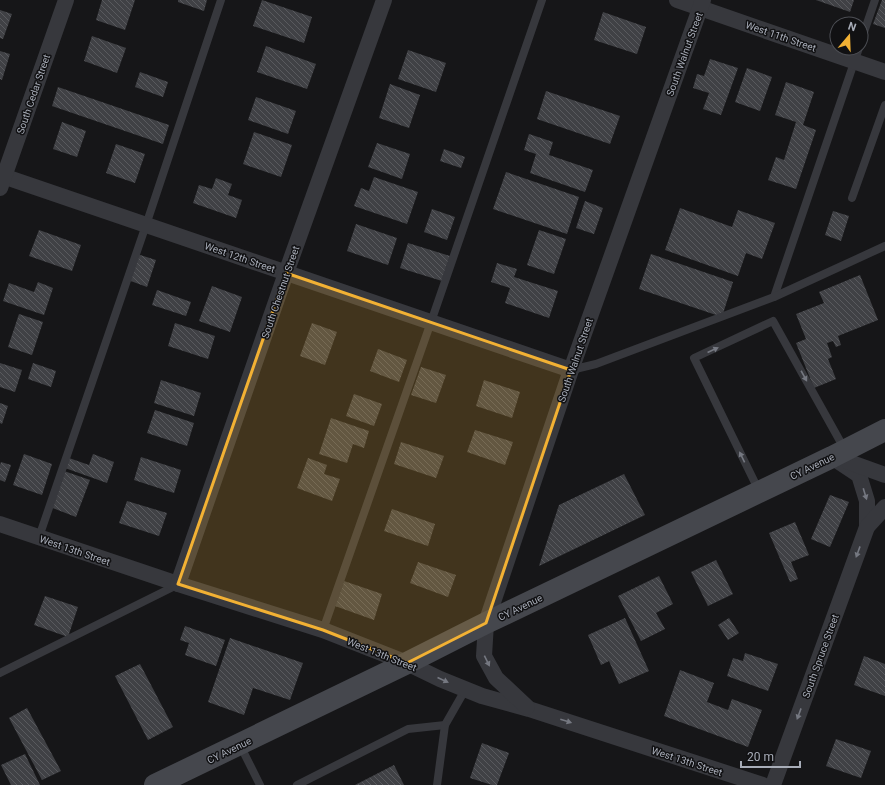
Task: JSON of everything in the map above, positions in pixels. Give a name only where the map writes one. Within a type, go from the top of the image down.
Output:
[{"type":"main road","name":"CY Avenue","points":[[155,785],[407,664],[486,623],[885,430]]},
{"type":"street","name":"South Cedar Street","points":[[1,180],[66,0]]},
{"type":"street","name":"South Chestnut Street","points":[[178,584],[286,273],[384,0]]},
{"type":"street","name":"West 11th Street","points":[[677,0],[702,4],[829,45]]},
{"type":"street","name":"South Walnut Street","points":[[529,709],[496,678],[484,656],[486,623],[571,370],[702,4]]},
{"type":"street","name":"West 11th Street","points":[[859,56],[885,72]]},
{"type":"street","name":"West 12th Street","points":[[1,180],[146,225],[571,370]]},
{"type":"street","points":[[839,453],[885,475]]},
{"type":"street","name":"South Spruce Street","points":[[772,785],[867,527],[867,501],[859,475],[839,453]]},
{"type":"street","name":"South Spruce Street","points":[[867,527],[885,508]]},
{"type":"street","name":"West 13th Street","points":[[0,524],[178,584],[323,630],[482,696],[529,709],[763,785]]},
{"type":"lane","points":[[39,538],[221,0]]},
{"type":"lane","points":[[323,630],[542,0]]},
{"type":"lane","points":[[869,18],[875,0]]},
{"type":"lane","points":[[774,297],[855,56]]},
{"type":"lane","points":[[852,198],[885,105]]},
{"type":"lane","points":[[571,370],[596,364],[774,297],[885,246]]},
{"type":"lane","points":[[759,492],[694,358],[774,321],[839,453]]},
{"type":"lane","points":[[0,673],[178,584]]},
{"type":"lane","points":[[438,785],[445,725],[465,690]]},
{"type":"lane","points":[[297,785],[408,729],[445,725]]},
{"type":"lane","points":[[240,744],[260,785]]},
{"type":"highlighted area","points":[[286,273],[571,370],[486,623],[407,663],[323,630],[178,584]]},
{"type":"building","points":[[102,0],[135,0],[125,30],[96,20]]},
{"type":"building","points":[[178,0],[207,0],[204,11],[178,2]]},
{"type":"building","points":[[262,0],[312,17],[304,43],[253,26]]},
{"type":"building","points":[[816,0],[854,0],[850,12]]},
{"type":"building","points":[[882,0],[885,0],[885,28],[873,24]]},
{"type":"building","points":[[0,10],[12,14],[3,39],[0,38]]},
{"type":"building","points":[[603,12],[646,27],[637,54],[594,40]]},
{"type":"building","points":[[92,36],[126,48],[117,73],[84,61]]},
{"type":"building","points":[[266,46],[316,64],[307,89],[257,72]]},
{"type":"building","points":[[408,50],[446,63],[436,92],[398,79]]},
{"type":"building","points":[[0,51],[10,54],[2,80],[0,79]]},
{"type":"building","points":[[710,59],[738,68],[721,115],[703,109],[709,93],[693,88],[697,74],[704,76]]},
{"type":"building","points":[[747,68],[772,77],[760,111],[735,102]]},
{"type":"building","points":[[140,72],[168,82],[163,97],[135,87]]},
{"type":"building","points":[[786,82],[814,92],[803,125],[816,130],[796,189],[768,180],[776,157],[784,160],[796,122],[775,115]]},
{"type":"building","points":[[390,84],[420,95],[409,128],[379,118]]},
{"type":"building","points":[[58,87],[169,125],[163,144],[52,106]]},
{"type":"building","points":[[546,91],[620,116],[610,144],[537,119]]},
{"type":"building","points":[[256,97],[296,111],[288,134],[248,120]]},
{"type":"building","points":[[62,122],[86,131],[77,157],[53,149]]},
{"type":"building","points":[[254,132],[292,145],[281,177],[243,164]]},
{"type":"building","points":[[529,134],[553,142],[549,155],[593,170],[585,192],[530,173],[536,154],[524,150]]},
{"type":"building","points":[[377,143],[410,154],[402,179],[368,167]]},
{"type":"building","points":[[116,144],[145,154],[135,183],[106,173]]},
{"type":"building","points":[[444,149],[465,157],[461,168],[440,161]]},
{"type":"building","points":[[506,172],[579,197],[567,234],[493,209]]},
{"type":"building","points":[[374,177],[418,192],[407,224],[354,206],[361,188],[369,191]]},
{"type":"building","points":[[216,178],[232,184],[228,195],[242,200],[236,218],[193,203],[199,185],[212,189]]},
{"type":"building","points":[[585,201],[603,208],[594,234],[576,228]]},
{"type":"building","points":[[680,208],[732,227],[738,210],[775,223],[762,259],[746,253],[738,276],[665,250]]},
{"type":"building","points":[[432,209],[455,217],[447,240],[424,232]]},
{"type":"building","points":[[833,211],[849,216],[841,241],[825,235]]},
{"type":"building","points":[[356,224],[397,238],[388,265],[347,251]]},
{"type":"building","points":[[39,230],[81,245],[72,271],[29,256]]},
{"type":"building","points":[[539,230],[566,239],[554,274],[527,265]]},
{"type":"building","points":[[408,243],[450,256],[442,281],[400,268]]},
{"type":"building","points":[[137,254],[156,260],[147,287],[128,280]]},
{"type":"building","points":[[651,254],[733,282],[722,317],[639,289]]},
{"type":"building","points":[[497,263],[517,269],[514,277],[558,291],[549,318],[505,303],[510,288],[491,282]]},
{"type":"building","points":[[860,275],[878,320],[838,336],[841,345],[836,347],[833,341],[827,343],[832,357],[828,359],[836,379],[814,388],[796,343],[806,339],[796,314],[824,303],[819,292]]},
{"type":"building","points":[[38,282],[53,288],[44,315],[3,301],[9,283],[34,292]]},
{"type":"building","points":[[212,286],[242,297],[230,332],[199,321]]},
{"type":"building","points":[[157,290],[191,302],[186,316],[152,305]]},
{"type":"building","points":[[19,314],[43,322],[32,355],[8,347]]},
{"type":"building","points":[[175,323],[215,336],[208,359],[168,346]]},
{"type":"building","points":[[312,323],[337,332],[325,365],[300,356]]},
{"type":"building","points":[[378,349],[407,360],[399,382],[370,371]]},
{"type":"building","points":[[0,363],[22,370],[15,392],[0,387]]},
{"type":"building","points":[[33,363],[56,371],[51,387],[28,379]]},
{"type":"building","points":[[421,367],[446,375],[436,403],[411,395]]},
{"type":"building","points":[[161,380],[201,393],[194,416],[154,403]]},
{"type":"building","points":[[484,380],[520,392],[512,418],[476,406]]},
{"type":"building","points":[[354,394],[382,404],[374,426],[346,416]]},
{"type":"building","points":[[0,403],[8,406],[2,424],[0,423]]},
{"type":"building","points":[[155,410],[194,423],[187,446],[147,433]]},
{"type":"building","points":[[331,418],[369,431],[364,448],[353,444],[347,463],[319,454]]},
{"type":"building","points":[[475,430],[513,442],[505,465],[467,452]]},
{"type":"building","points":[[401,442],[444,456],[436,478],[394,464]]},
{"type":"building","points":[[24,454],[52,464],[42,495],[13,485]]},
{"type":"building","points":[[93,454],[114,462],[107,483],[65,468],[69,458],[89,465]]},
{"type":"building","points":[[141,457],[181,470],[174,493],[134,480]]},
{"type":"building","points":[[308,458],[327,465],[324,474],[340,479],[332,501],[297,488]]},
{"type":"building","points":[[1,462],[11,465],[5,482],[0,480]]},
{"type":"building","points":[[64,471],[90,480],[76,517],[50,507]]},
{"type":"building","points":[[624,474],[645,515],[539,566],[559,505]]},
{"type":"building","points":[[830,495],[849,502],[830,547],[811,539]]},
{"type":"building","points":[[127,501],[167,513],[159,536],[119,523]]},
{"type":"building","points":[[392,509],[435,524],[428,546],[384,531]]},
{"type":"building","points":[[795,522],[809,555],[791,562],[798,579],[790,582],[769,533]]},
{"type":"building","points":[[716,560],[733,594],[708,606],[691,572]]},
{"type":"building","points":[[418,562],[456,575],[448,597],[410,583]]},
{"type":"building","points":[[659,576],[673,604],[656,613],[665,629],[641,641],[618,596]]},
{"type":"building","points":[[344,581],[382,594],[374,620],[335,606]]},
{"type":"building","points":[[45,596],[78,607],[68,637],[34,625]]},
{"type":"building","points":[[625,618],[649,671],[619,684],[609,661],[601,665],[588,635]]},
{"type":"building","points":[[729,618],[739,633],[728,640],[718,625]]},
{"type":"building","points":[[185,626],[225,640],[216,666],[185,655],[189,643],[180,640]]},
{"type":"building","points":[[230,638],[303,663],[290,700],[253,688],[244,715],[208,702]]},
{"type":"building","points":[[745,653],[778,664],[768,691],[727,676],[733,658],[743,661]]},
{"type":"building","points":[[864,656],[885,664],[885,696],[854,685]]},
{"type":"building","points":[[140,664],[173,727],[148,740],[115,676]]},
{"type":"building","points":[[680,670],[714,683],[707,702],[728,710],[732,699],[762,710],[748,747],[664,716]]},
{"type":"building","points":[[27,708],[61,771],[42,780],[9,718]]},
{"type":"building","points":[[836,739],[871,751],[861,778],[826,766]]},
{"type":"building","points":[[482,743],[509,753],[497,785],[492,785],[470,778]]},
{"type":"building","points":[[25,754],[40,785],[11,785],[1,765]]},
{"type":"building","points":[[394,765],[404,785],[355,785]]}]
